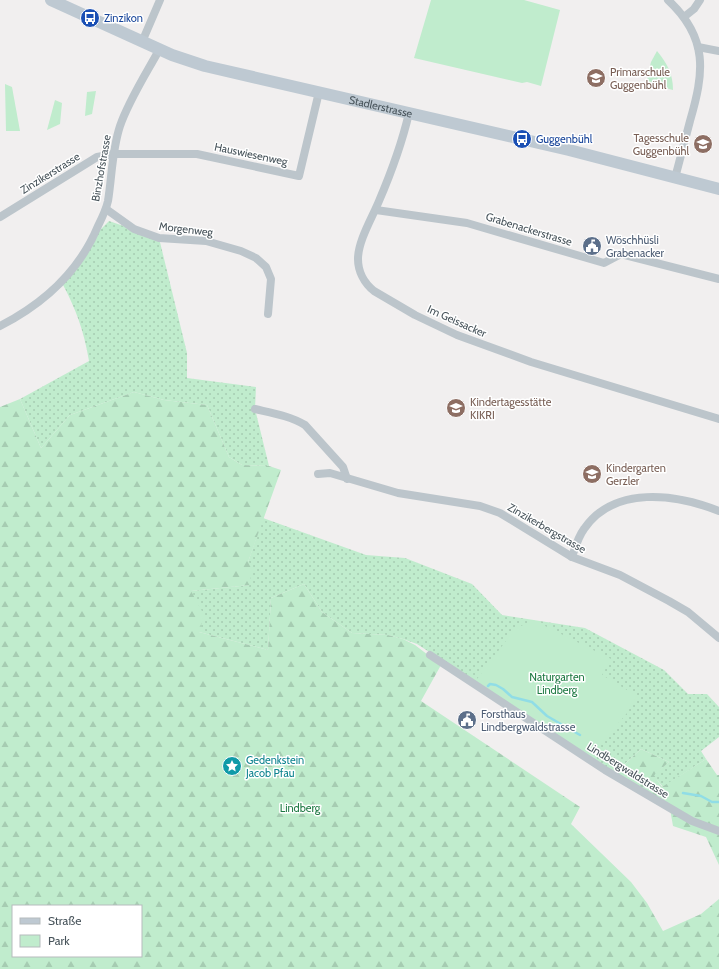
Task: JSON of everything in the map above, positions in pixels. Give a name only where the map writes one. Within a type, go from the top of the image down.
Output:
[{"type":"main road","name":"Stadlerstrasse","points":[[51,0],[159,50],[181,59],[205,66],[562,149],[719,189]]},
{"type":"street","points":[[142,42],[160,0]]},
{"type":"street","points":[[668,0],[684,17],[691,29],[698,47],[701,64],[699,88],[675,178]]},
{"type":"street","points":[[684,17],[692,11],[700,0]]},
{"type":"street","points":[[698,47],[719,51]]},
{"type":"street","name":"Binzhofstrasse","points":[[0,326],[35,305],[62,283],[80,262],[106,209],[113,154],[120,126],[127,109],[159,50]]},
{"type":"street","name":"Hauswiesenweg","points":[[113,154],[197,154],[299,176],[318,92]]},
{"type":"street","name":"Im Geissacker","points":[[409,113],[394,162],[376,210],[360,246],[358,257],[359,267],[366,283],[374,291],[415,315],[457,335],[531,362],[719,419]]},
{"type":"street","name":"Zinzikerstrasse","points":[[0,218],[97,157],[113,154]]},
{"type":"street","name":"Morgenweg","points":[[106,209],[134,229],[159,238],[206,241],[241,251],[256,258],[266,267],[271,278],[268,314]]},
{"type":"street","name":"Grabenackerstrasse","points":[[376,210],[467,223],[604,263],[621,254],[719,279]]},
{"type":"street","points":[[255,409],[279,414],[305,425],[343,467],[347,479]]},
{"type":"street","name":"Zinzikerbergstrasse","points":[[318,474],[330,473],[398,493],[480,506],[500,513],[572,557],[620,575],[670,601],[688,612],[719,638]]},
{"type":"street","points":[[572,557],[583,530],[593,517],[608,506],[623,500],[647,496],[666,498],[688,501],[719,511]]},
{"type":"street","name":"Lindbergwaldstrasse","points":[[430,655],[605,770],[692,821],[719,831]]},
{"type":"green space","points":[[431,0],[524,0],[560,10],[541,86],[414,58]]},
{"type":"green space","points":[[657,51],[669,69],[673,90],[646,83],[651,62]]},
{"type":"green space","points":[[5,84],[12,87],[20,131],[6,131]]},
{"type":"green space","points":[[96,91],[92,114],[85,116],[87,92]]},
{"type":"green space","points":[[55,100],[62,103],[60,124],[47,130]]},
{"type":"green space","points":[[109,221],[159,238],[187,353],[187,378],[256,387],[255,409],[269,466],[242,465],[229,457],[207,405],[164,400],[134,392],[70,415],[41,448],[20,399],[89,361],[79,320],[62,283],[94,236]]},
{"type":"green space","name":"Lindberg","points":[[134,392],[164,400],[207,405],[229,457],[242,465],[269,466],[281,470],[248,562],[252,564],[250,585],[191,591],[204,615],[199,632],[268,650],[271,598],[304,584],[322,612],[352,633],[388,635],[403,639],[415,645],[441,665],[421,701],[580,807],[571,824],[631,882],[647,903],[663,931],[701,914],[719,899],[719,969],[0,969],[0,407],[20,399],[41,448],[70,415]]},
{"type":"green space","points":[[263,518],[366,555],[405,558],[472,584],[502,615],[585,628],[664,670],[688,694],[707,694],[719,707],[719,737],[701,751],[706,759],[663,787],[653,775],[669,762],[641,749],[615,773],[417,644],[388,635],[352,633],[322,612],[304,584],[271,598],[268,650],[199,632],[191,591],[250,585],[248,562]]},
{"type":"green space","name":"Naturgarten Lindberg","points":[[533,620],[611,659],[602,675],[637,696],[627,713],[588,759],[474,683],[515,629]]},
{"type":"green space","points":[[641,749],[669,762],[654,775],[662,787],[706,759],[717,775],[719,775],[719,865],[706,837],[673,826],[670,809],[613,775]]},
{"type":"waterway","points":[[488,686],[490,684],[496,685],[512,697],[532,702],[547,716],[580,735]]},
{"type":"waterway","points":[[683,793],[701,796],[712,802],[719,802]]},
{"type":"place","name":"Zinzikon","points":[[90,18]]},
{"type":"place","name":"Primarschule Guggenbühl","points":[[596,78]]},
{"type":"place","name":"Guggenbühl","points":[[522,139]]},
{"type":"place","name":"Tagesschule Guggenbühl","points":[[703,144]]},
{"type":"place","name":"Wöschhüsli Grabenacker","points":[[592,246]]},
{"type":"place","name":"Kindertagesstätte KIKRI","points":[[456,408]]},
{"type":"place","name":"Kindergarten Gerzler","points":[[592,474]]},
{"type":"place","name":"Forsthaus Lindbergwaldstrasse","points":[[467,720]]},
{"type":"place","name":"Gedenkstein Jacob Pfau","points":[[232,766]]}]
